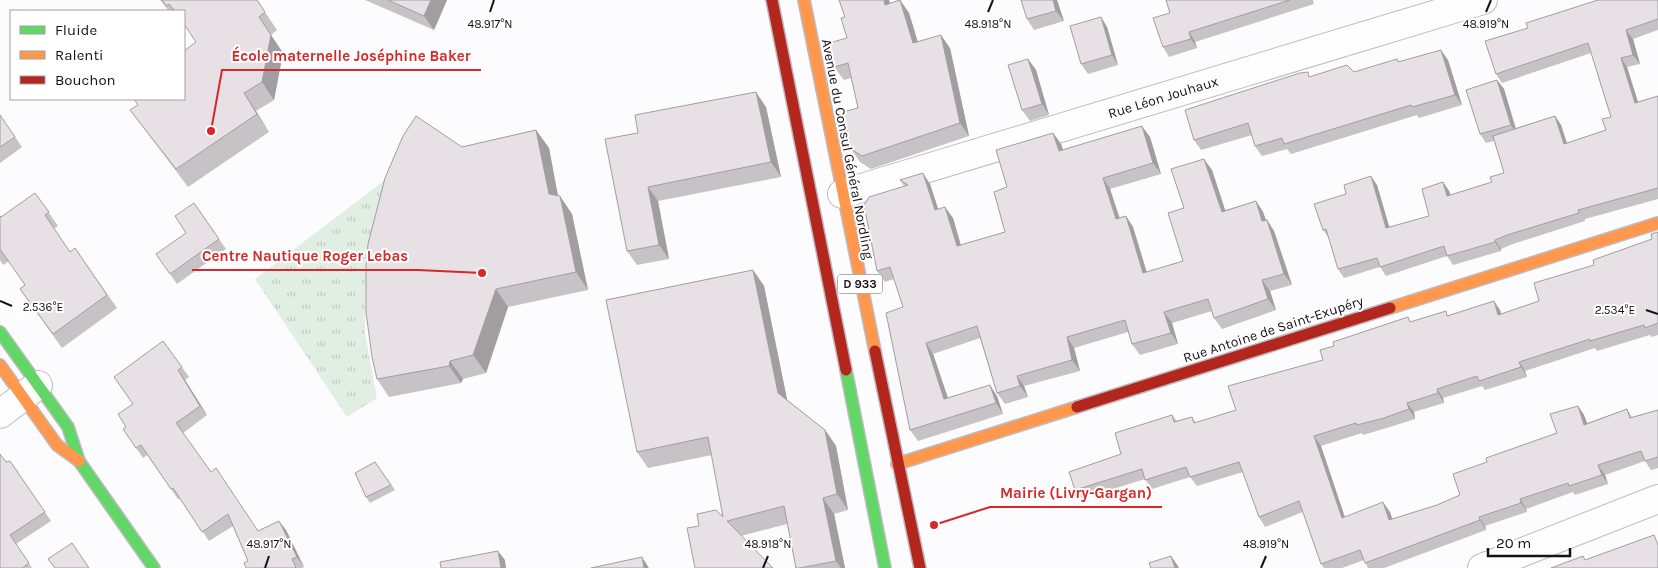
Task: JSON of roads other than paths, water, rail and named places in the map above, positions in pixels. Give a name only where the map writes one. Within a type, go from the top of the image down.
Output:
[{"type":"main road","name":"D 933","points":[[772,0],[885,568]]},
{"type":"main road","name":"Avenue du Consul Général Nordling","points":[[804,0],[897,464],[920,568]]},
{"type":"main road","name":"Rue Antoine de Saint-Exupéry","points":[[897,464],[1658,223]]},
{"type":"main road","points":[[0,332],[19,398],[68,427],[79,461],[154,568]]},
{"type":"main road","points":[[0,365],[19,398],[57,445],[79,461]]},
{"type":"street","name":"Rue Léon Jouhaux","points":[[842,194],[1484,0]]},
{"type":"street","points":[[1482,568],[1658,499]]},
{"type":"place","name":"École maternelle Joséphine Baker","points":[[211,131]]},
{"type":"place","name":"Centre Nautique Roger Lebas","points":[[482,273]]},
{"type":"place","name":"Mairie (Livry-Gargan)","points":[[934,525]]}]
